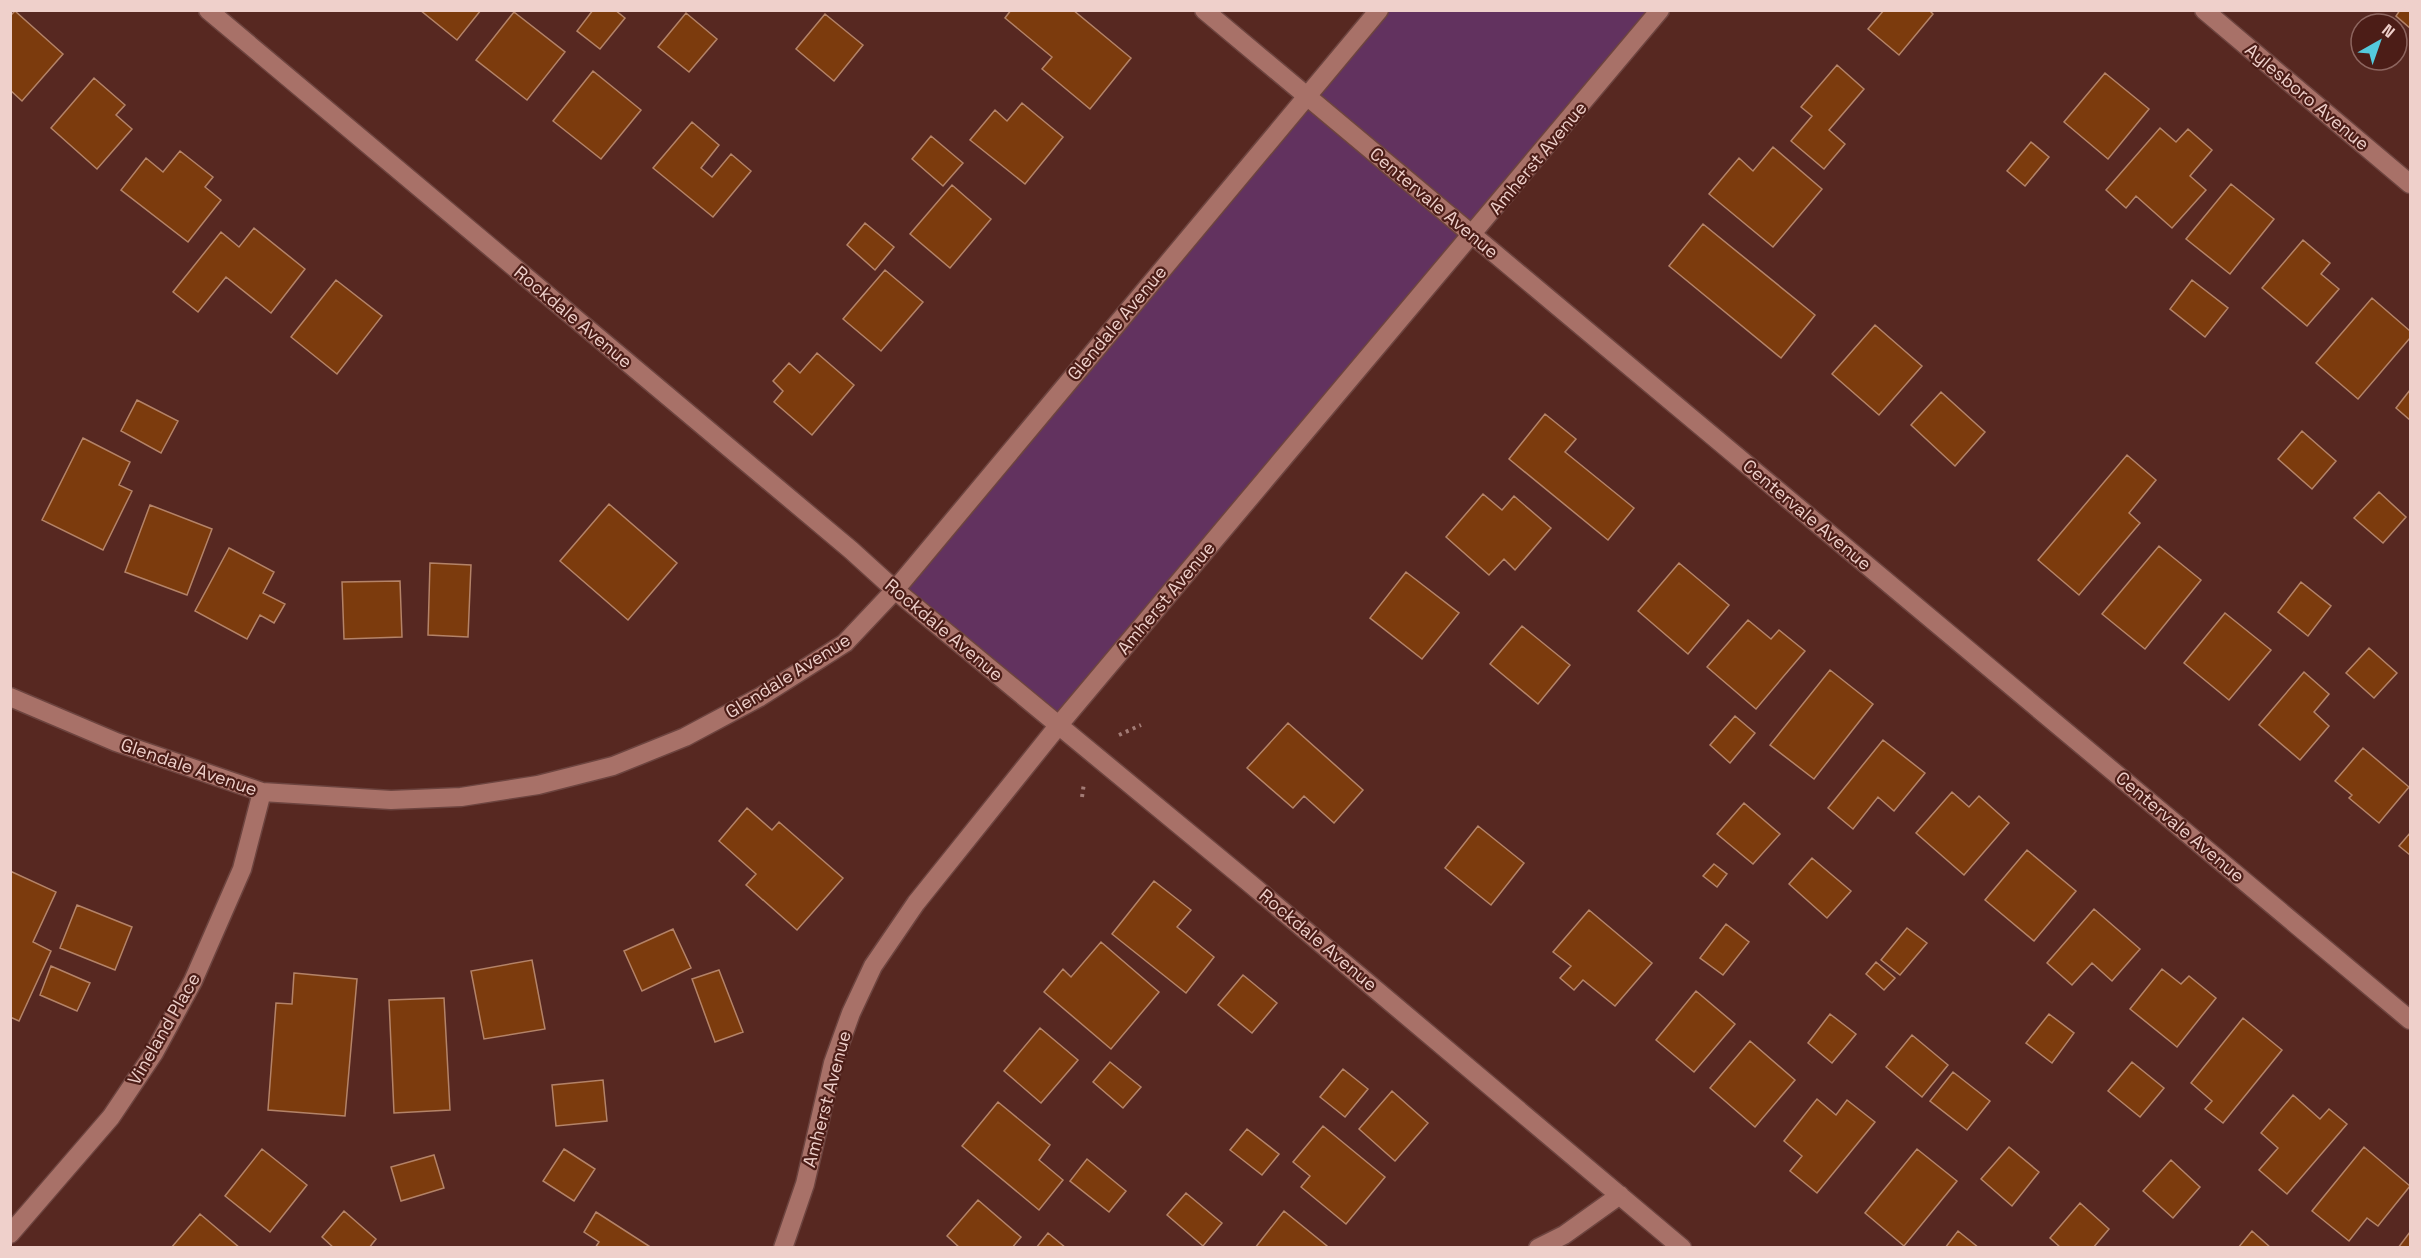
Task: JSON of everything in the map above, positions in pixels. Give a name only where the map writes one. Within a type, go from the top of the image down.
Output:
[{"type":"street","name":"Rockdale Avenue","points":[[207,10],[834,536],[895,590],[1256,888],[1682,1248]]},
{"type":"street","name":"Centervale Avenue","points":[[1204,10],[2410,1020]]},
{"type":"street","name":"Glendale Avenue","points":[[10,697],[116,742],[262,792],[391,800],[461,797],[538,785],[613,766],[685,737],[760,697],[846,643],[895,590],[1378,10]]},
{"type":"street","name":"Amherst Avenue","points":[[783,1248],[805,1184],[833,1063],[851,1013],[873,966],[916,903],[1058,726],[1473,236],[1660,10]]},
{"type":"street","name":"Aylesboro Avenue","points":[[2204,10],[2410,184]]},
{"type":"street","name":"Vineland Place","points":[[10,1234],[111,1117],[154,1053],[193,981],[242,869],[262,792]]},
{"type":"street","points":[[1538,1248],[1564,1235],[1620,1195]]},
{"type":"path","points":[[1118,736],[1141,725]]},
{"type":"shaded area","points":[[1379,11],[1660,11],[1058,726],[895,590]]},
{"type":"building","points":[[420,10],[481,10],[457,40]]},
{"type":"building","points":[[593,10],[615,10],[625,18],[600,49],[577,31]]},
{"type":"building","points":[[1011,10],[1073,10],[1131,58],[1090,109],[1042,69],[1052,57],[1005,18]]},
{"type":"building","points":[[1884,10],[1929,10],[1933,14],[1899,55],[1868,29]]},
{"type":"building","points":[[2410,10],[2410,28],[2409,12],[2399,12]]},
{"type":"building","points":[[15,11],[63,54],[22,101],[10,90],[10,16]]},
{"type":"building","points":[[514,12],[565,52],[527,100],[476,60]]},
{"type":"building","points":[[686,13],[717,39],[689,72],[658,47]]},
{"type":"building","points":[[825,14],[863,45],[834,81],[796,49]]},
{"type":"building","points":[[1837,65],[1864,89],[1829,130],[1845,144],[1824,169],[1791,141],[1812,116],[1801,107]]},
{"type":"building","points":[[593,71],[641,110],[601,159],[553,121]]},
{"type":"building","points":[[2105,73],[2149,109],[2108,159],[2064,122]]},
{"type":"building","points":[[94,78],[125,105],[116,115],[132,129],[97,169],[51,128]]},
{"type":"building","points":[[1022,103],[1063,137],[1025,184],[970,140],[995,110],[1007,121]]},
{"type":"building","points":[[692,122],[719,145],[701,168],[712,177],[731,154],[751,171],[713,217],[653,168]]},
{"type":"building","points":[[2160,128],[2176,142],[2188,129],[2212,150],[2190,176],[2206,190],[2172,228],[2136,196],[2126,208],[2106,190]]},
{"type":"building","points":[[931,136],[963,163],[943,186],[912,159]]},
{"type":"building","points":[[2031,142],[2049,157],[2025,186],[2007,171]]},
{"type":"building","points":[[1773,147],[1822,189],[1773,247],[1709,194],[1739,158],[1753,171]]},
{"type":"building","points":[[180,151],[213,177],[205,187],[221,200],[188,242],[121,190],[146,158],[163,172]]},
{"type":"building","points":[[2231,184],[2274,219],[2230,274],[2186,239]]},
{"type":"building","points":[[952,185],[991,219],[950,268],[910,234]]},
{"type":"building","points":[[865,223],[894,247],[875,270],[847,245]]},
{"type":"building","points":[[1703,224],[1815,315],[1781,358],[1669,266]]},
{"type":"building","points":[[254,228],[305,269],[271,313],[226,277],[198,312],[173,292],[221,232],[239,247]]},
{"type":"building","points":[[2303,240],[2330,263],[2321,274],[2339,289],[2307,326],[2262,288]]},
{"type":"building","points":[[885,270],[923,302],[881,351],[843,319]]},
{"type":"building","points":[[336,280],[382,316],[337,374],[291,337]]},
{"type":"building","points":[[2192,280],[2228,308],[2205,337],[2170,309]]},
{"type":"building","points":[[2372,298],[2410,331],[2410,338],[2358,399],[2316,363]]},
{"type":"building","points":[[1875,325],[1922,366],[1879,415],[1832,374]]},
{"type":"building","points":[[817,353],[854,385],[812,435],[774,402],[783,391],[773,381],[789,363],[800,373]]},
{"type":"building","points":[[2410,390],[2410,420],[2396,408]]},
{"type":"building","points":[[1941,392],[1985,432],[1955,466],[1911,425]]},
{"type":"building","points":[[137,400],[178,421],[161,453],[121,431]]},
{"type":"building","points":[[1545,414],[1576,439],[1565,452],[1634,508],[1608,540],[1509,459]]},
{"type":"building","points":[[2302,431],[2336,461],[2312,489],[2278,459]]},
{"type":"building","points":[[83,438],[130,462],[119,485],[132,491],[103,550],[42,520]]},
{"type":"building","points":[[2127,455],[2156,480],[2129,513],[2140,523],[2079,595],[2038,560]]},
{"type":"building","points":[[2379,492],[2406,517],[2383,543],[2354,518]]},
{"type":"building","points":[[1483,494],[1502,510],[1514,496],[1551,528],[1515,570],[1504,559],[1489,575],[1446,537]]},
{"type":"building","points":[[609,504],[677,563],[628,620],[560,561]]},
{"type":"building","points":[[150,505],[212,529],[187,595],[125,572]]},
{"type":"building","points":[[2159,546],[2201,580],[2145,649],[2102,614]]},
{"type":"building","points":[[229,548],[274,572],[263,593],[285,604],[274,623],[260,615],[247,639],[195,611]]},
{"type":"building","points":[[430,563],[471,565],[468,637],[428,635]]},
{"type":"building","points":[[1679,563],[1729,605],[1688,654],[1638,611]]},
{"type":"building","points":[[1406,572],[1459,613],[1422,659],[1370,618]]},
{"type":"building","points":[[400,581],[402,637],[344,639],[342,582]]},
{"type":"building","points":[[2301,582],[2331,606],[2308,636],[2278,612]]},
{"type":"building","points":[[2225,613],[2271,650],[2229,700],[2184,663]]},
{"type":"building","points":[[1748,620],[1771,639],[1779,630],[1805,651],[1756,709],[1707,667]]},
{"type":"building","points":[[1522,626],[1570,665],[1538,704],[1490,664]]},
{"type":"building","points":[[2369,648],[2397,673],[2374,698],[2346,673]]},
{"type":"building","points":[[1830,670],[1873,704],[1814,779],[1770,745]]},
{"type":"building","points":[[2304,672],[2329,694],[2314,712],[2329,726],[2300,760],[2259,725]]},
{"type":"building","points":[[1735,716],[1755,733],[1730,763],[1710,745]]},
{"type":"building","points":[[1288,723],[1363,790],[1334,823],[1304,796],[1293,808],[1247,768]]},
{"type":"building","points":[[1883,740],[1925,773],[1894,811],[1878,797],[1853,829],[1828,808]]},
{"type":"building","points":[[2363,748],[2409,787],[2379,823],[2349,798],[2352,795],[2335,781]]},
{"type":"building","points":[[1952,792],[1969,807],[1979,796],[2009,823],[1964,875],[1916,833]]},
{"type":"building","points":[[1744,803],[1780,834],[1753,864],[1717,834]]},
{"type":"building","points":[[747,808],[772,830],[779,822],[843,878],[797,930],[746,885],[756,874],[719,841]]},
{"type":"building","points":[[1478,826],[1524,863],[1491,905],[1445,868]]},
{"type":"building","points":[[2410,833],[2410,855],[2399,846]]},
{"type":"building","points":[[2027,850],[2076,891],[2034,941],[1985,900]]},
{"type":"building","points":[[1812,858],[1851,891],[1827,918],[1789,884]]},
{"type":"building","points":[[1714,864],[1727,874],[1717,887],[1703,876]]},
{"type":"building","points":[[10,871],[56,892],[33,942],[51,951],[19,1021],[10,1017]]},
{"type":"building","points":[[1154,881],[1191,910],[1177,927],[1214,957],[1186,993],[1112,934]]},
{"type":"building","points":[[77,905],[132,927],[115,970],[60,948]]},
{"type":"building","points":[[2094,909],[2140,949],[2112,981],[2092,963],[2072,985],[2047,963]]},
{"type":"building","points":[[1589,910],[1652,963],[1615,1006],[1583,980],[1574,990],[1560,978],[1571,966],[1553,952]]},
{"type":"building","points":[[1726,924],[1749,942],[1723,975],[1700,958]]},
{"type":"building","points":[[1907,928],[1927,943],[1900,975],[1881,960]]},
{"type":"building","points":[[673,929],[691,968],[642,991],[624,951]]},
{"type":"building","points":[[1101,942],[1159,992],[1111,1049],[1044,992],[1063,969],[1071,977]]},
{"type":"building","points":[[532,960],[545,1029],[484,1039],[471,971]]},
{"type":"building","points":[[1876,962],[1895,978],[1884,990],[1866,974]]},
{"type":"building","points":[[51,966],[90,983],[77,1011],[40,995]]},
{"type":"building","points":[[2162,969],[2181,984],[2189,976],[2216,998],[2177,1047],[2130,1009]]},
{"type":"building","points":[[719,970],[743,1032],[715,1042],[692,979]]},
{"type":"building","points":[[294,973],[357,979],[345,1116],[268,1110],[276,1003],[292,1004]]},
{"type":"building","points":[[1243,975],[1277,1003],[1252,1033],[1218,1005]]},
{"type":"building","points":[[1696,991],[1735,1024],[1694,1072],[1656,1040]]},
{"type":"building","points":[[444,998],[450,1110],[394,1113],[389,1000]]},
{"type":"building","points":[[1830,1014],[1856,1034],[1832,1063],[1808,1043]]},
{"type":"building","points":[[2049,1014],[2074,1033],[2052,1063],[2026,1043]]},
{"type":"building","points":[[2243,1018],[2282,1050],[2223,1123],[2205,1109],[2212,1101],[2191,1083]]},
{"type":"building","points":[[1040,1028],[1078,1060],[1041,1103],[1004,1071]]},
{"type":"building","points":[[1912,1035],[1948,1065],[1922,1097],[1886,1067]]},
{"type":"building","points":[[1750,1041],[1795,1080],[1755,1127],[1710,1088]]},
{"type":"building","points":[[1110,1062],[1141,1087],[1123,1108],[1093,1082]]},
{"type":"building","points":[[2132,1062],[2164,1088],[2140,1117],[2108,1091]]},
{"type":"building","points":[[1343,1069],[1368,1089],[1345,1117],[1320,1097]]},
{"type":"building","points":[[1953,1072],[1990,1101],[1967,1130],[1930,1101]]},
{"type":"building","points":[[603,1080],[607,1121],[556,1126],[552,1085]]},
{"type":"building","points":[[1392,1091],[1428,1123],[1395,1161],[1359,1129]]},
{"type":"building","points":[[2293,1095],[2320,1119],[2329,1109],[2347,1124],[2287,1194],[2259,1170],[2278,1148],[2261,1133]]},
{"type":"building","points":[[1817,1099],[1836,1115],[1847,1100],[1875,1122],[1817,1193],[1790,1171],[1802,1156],[1784,1141]]},
{"type":"building","points":[[998,1102],[1050,1145],[1039,1160],[1063,1180],[1039,1210],[962,1146]]},
{"type":"building","points":[[1323,1126],[1385,1177],[1346,1224],[1301,1187],[1310,1176],[1293,1162]]},
{"type":"building","points":[[1247,1129],[1279,1154],[1262,1175],[1230,1150]]},
{"type":"building","points":[[2009,1147],[2039,1172],[2012,1206],[1981,1179]]},
{"type":"building","points":[[2364,1147],[2410,1186],[2378,1226],[2367,1218],[2349,1241],[2312,1211]]},
{"type":"building","points":[[262,1149],[307,1185],[270,1232],[225,1196]]},
{"type":"building","points":[[564,1149],[595,1169],[574,1201],[543,1181]]},
{"type":"building","points":[[1917,1149],[1957,1181],[1904,1246],[1865,1213]]},
{"type":"building","points":[[434,1155],[444,1188],[401,1201],[391,1167]]},
{"type":"building","points":[[1087,1159],[1126,1191],[1109,1212],[1070,1181]]},
{"type":"building","points":[[2171,1160],[2200,1187],[2173,1218],[2143,1191]]},
{"type":"building","points":[[1186,1193],[1222,1223],[1203,1246],[1167,1215]]},
{"type":"building","points":[[978,1200],[1021,1237],[1012,1248],[960,1248],[947,1236]]},
{"type":"building","points":[[2080,1203],[2109,1229],[2093,1248],[2061,1248],[2050,1238]]},
{"type":"building","points":[[344,1211],[376,1239],[369,1248],[334,1248],[322,1237]]},
{"type":"building","points":[[1284,1211],[1327,1246],[1326,1248],[1255,1248]]},
{"type":"building","points":[[596,1212],[652,1248],[595,1248],[599,1242],[584,1232]]},
{"type":"building","points":[[200,1214],[240,1248],[171,1248]]},
{"type":"building","points":[[1958,1231],[1979,1248],[1945,1248]]},
{"type":"building","points":[[2252,1231],[2271,1248],[2238,1248]]},
{"type":"building","points":[[2410,1232],[2410,1248],[2398,1248]]},
{"type":"building","points":[[1048,1233],[1066,1248],[1036,1248]]}]
